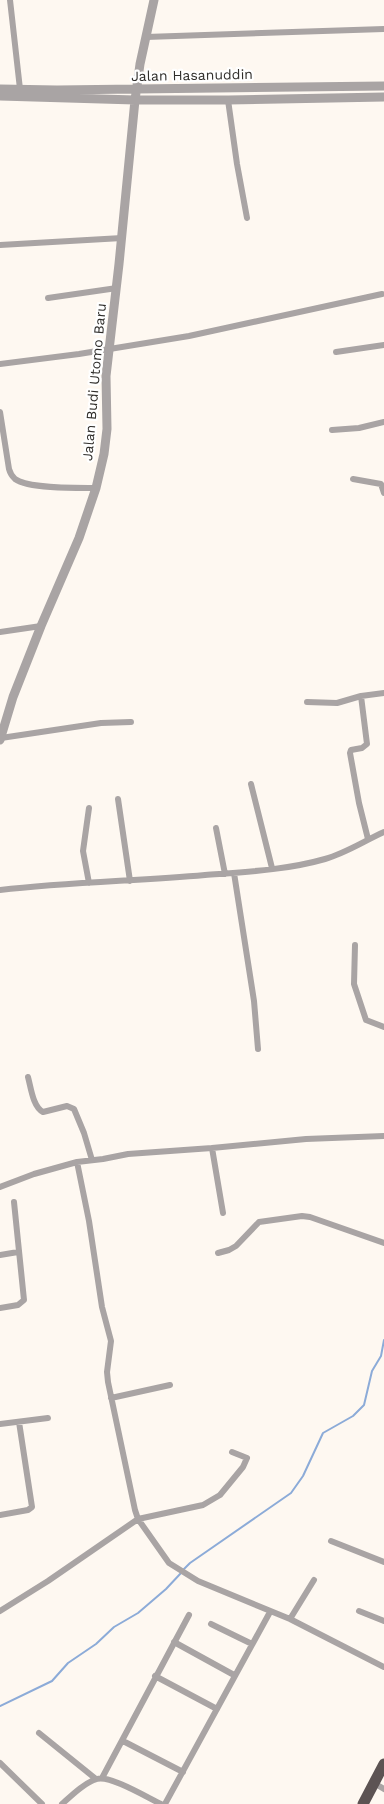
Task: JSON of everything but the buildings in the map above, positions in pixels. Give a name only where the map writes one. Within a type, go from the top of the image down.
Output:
[{"type":"highway","points":[[363,1804],[384,1764]]},
{"type":"highway","points":[[370,1804],[382,1784]]},
{"type":"street","points":[[10,0],[20,89]]},
{"type":"street","name":"Jalan Budi Utomo Baru","points":[[0,739],[13,697],[73,552],[96,488],[106,441],[106,376],[117,288],[136,89],[154,0]]},
{"type":"street","points":[[146,37],[384,29]]},
{"type":"street","name":"Jalan Hasanuddin","points":[[0,89],[384,86]]},
{"type":"street","name":"Jalan Hasanuddin","points":[[0,96],[135,100],[384,97]]},
{"type":"street","points":[[228,100],[247,218]]},
{"type":"street","points":[[0,245],[122,238]]},
{"type":"street","points":[[48,298],[117,288]]},
{"type":"street","points":[[0,364],[189,336],[382,294]]},
{"type":"street","points":[[336,352],[384,345]]},
{"type":"street","points":[[0,412],[9,469],[12,476],[17,480],[28,484],[55,487],[96,488]]},
{"type":"street","points":[[332,430],[359,428],[384,422]]},
{"type":"street","points":[[353,480],[381,484],[384,493]]},
{"type":"street","points":[[0,632],[41,626]]},
{"type":"street","points":[[307,702],[337,703],[361,696],[384,693]]},
{"type":"street","points":[[361,696],[367,744],[362,748],[351,750],[350,753],[358,803],[368,838]]},
{"type":"street","points":[[0,739],[106,722],[131,722]]},
{"type":"street","points":[[251,784],[272,868]]},
{"type":"street","points":[[118,799],[130,881]]},
{"type":"street","points":[[89,808],[83,851],[89,883]]},
{"type":"street","points":[[216,828],[225,874]]},
{"type":"street","points":[[0,890],[225,874],[272,868],[323,860],[384,832]]},
{"type":"street","points":[[234,873],[254,1001],[258,1049]]},
{"type":"street","points":[[355,945],[354,984],[366,1020],[384,1027]]},
{"type":"street","points":[[28,1077],[40,1111],[43,1112],[67,1106],[74,1109],[92,1160]]},
{"type":"street","points":[[0,1187],[34,1174],[77,1162],[132,1153],[306,1139],[384,1136]]},
{"type":"street","points":[[212,1148],[223,1213]]},
{"type":"street","points":[[77,1162],[89,1220],[102,1307],[111,1341],[107,1372],[111,1398],[130,1492],[138,1519],[172,1566],[189,1576],[290,1619],[384,1667]]},
{"type":"street","points":[[0,1308],[18,1305],[24,1300],[14,1202]]},
{"type":"street","points":[[218,1252],[229,1250],[236,1246],[259,1222],[302,1216],[310,1217],[384,1243]]},
{"type":"street","points":[[0,1255],[18,1252]]},
{"type":"street","points":[[111,1398],[170,1385]]},
{"type":"street","points":[[0,1424],[48,1418]]},
{"type":"street","points":[[0,1515],[32,1507],[19,1422]]},
{"type":"street","points":[[0,1611],[48,1581],[138,1519],[203,1505],[220,1495],[243,1467],[246,1458],[232,1452]]},
{"type":"street","points":[[331,1541],[384,1562]]},
{"type":"street","points":[[290,1619],[314,1580]]},
{"type":"street","points":[[359,1610],[384,1621]]},
{"type":"street","points":[[39,1733],[99,1779],[118,1783],[163,1804],[183,1772],[234,1675],[270,1612]]},
{"type":"street","points":[[62,1804],[81,1788],[99,1779],[123,1740],[155,1676],[189,1615]]},
{"type":"street","points":[[211,1624],[252,1644]]},
{"type":"street","points":[[174,1642],[234,1675]]},
{"type":"street","points":[[155,1676],[217,1708]]},
{"type":"street","points":[[123,1740],[183,1772]]},
{"type":"street","points":[[0,1763],[42,1804]]},
{"type":"waterway","points":[[184,1569],[291,1493],[303,1476],[323,1433],[353,1416],[364,1405],[372,1371],[381,1356],[384,1340]]},
{"type":"waterway","points":[[0,1706],[52,1681],[68,1663],[96,1644],[114,1627],[138,1613],[181,1573]]}]
